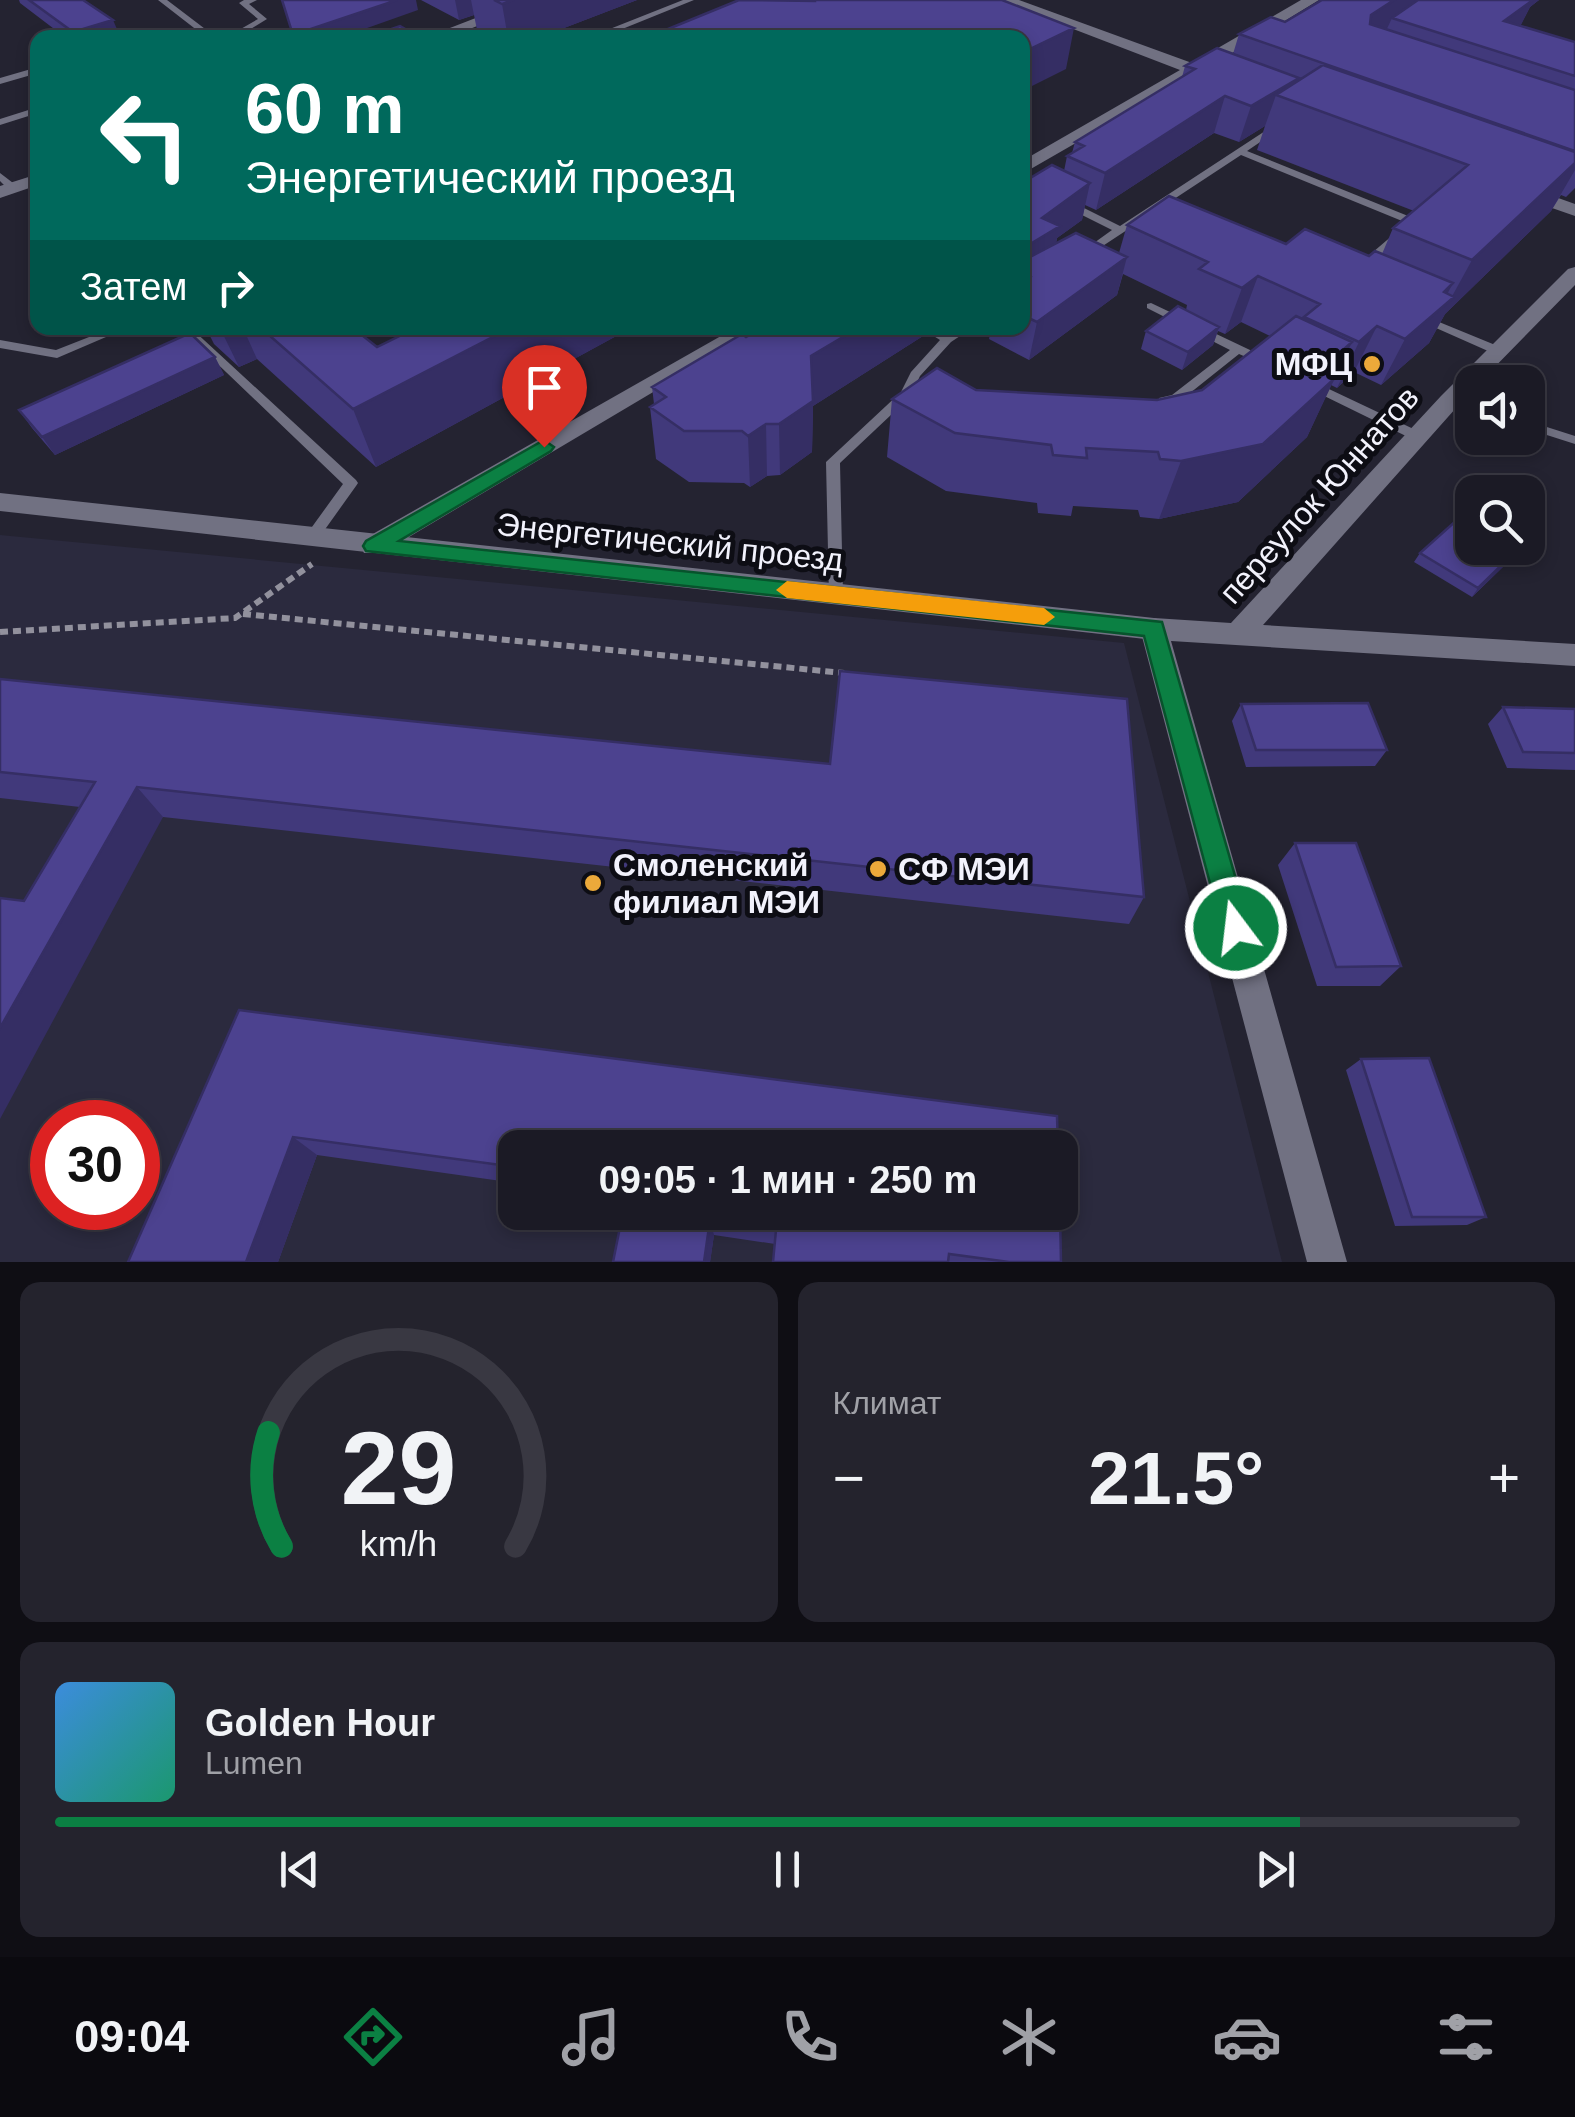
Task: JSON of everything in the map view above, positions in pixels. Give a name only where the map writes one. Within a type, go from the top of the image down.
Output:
[{"type":"street","points":[[453,30],[536,0]]},
{"type":"street","points":[[1005,0],[1054,24],[1232,84]]},
{"type":"street","points":[[1030,164],[1312,0]]},
{"type":"street","points":[[4,186],[30,181]]},
{"type":"street","points":[[1505,185],[1575,210]]},
{"type":"street","name":"переулок Юннатов","points":[[1491,365],[1575,272]]},
{"type":"street","points":[[373,546],[738,335]]},
{"type":"street","name":"переулок Юннатов","points":[[1238,634],[1418,436],[1455,409]]},
{"type":"street","name":"Энергетический проезд","points":[[0,502],[373,546],[1154,628],[1575,655]]},
{"type":"street","points":[[1154,628],[1326,1262]]},
{"type":"lane","points":[[162,0],[202,30]]},
{"type":"lane","points":[[243,30],[263,19],[242,4],[253,0]]},
{"type":"lane","points":[[612,30],[690,0]]},
{"type":"lane","points":[[0,80],[30,72]]},
{"type":"lane","points":[[0,122],[30,113]]},
{"type":"lane","points":[[1078,258],[1287,121]]},
{"type":"lane","points":[[1238,151],[1414,222],[1357,272]]},
{"type":"lane","points":[[1054,198],[1118,229]]},
{"type":"lane","points":[[1147,214],[1164,221]]},
{"type":"lane","points":[[1151,306],[1256,358]]},
{"type":"lane","points":[[1413,314],[1501,352]]},
{"type":"lane","points":[[0,344],[57,354],[103,335]]},
{"type":"lane","points":[[192,335],[351,483],[312,538]]},
{"type":"lane","points":[[404,335],[420,348],[434,341]]},
{"type":"lane","points":[[940,335],[948,339]]},
{"type":"lane","points":[[836,595],[833,462],[906,394],[914,375],[955,335]]},
{"type":"lane","points":[[1142,405],[1176,398],[1238,350]]},
{"type":"lane","points":[[1292,375],[1418,436]]},
{"type":"lane","points":[[906,394],[923,397]]},
{"type":"lane","points":[[1545,430],[1575,440]]},
{"type":"path","points":[[0,632],[236,618],[342,542]]},
{"type":"path","points":[[243,614],[858,674]]},
{"type":"shaded area","name":"Смоленский филиал МЭИ","points":[[0,535],[1124,643],[1282,1262],[0,1262]]},
{"type":"building","points":[[29,0],[83,0],[113,20],[70,30]]},
{"type":"building","points":[[282,0],[397,0],[308,30],[291,30]]},
{"type":"building","points":[[739,0],[1002,0],[1074,28],[1030,49],[1030,30],[666,30]]},
{"type":"building","points":[[1322,0],[1394,0],[1371,15],[1370,24],[1575,90],[1575,151],[1239,34],[1271,17],[1285,22]]},
{"type":"building","points":[[1418,0],[1533,0],[1504,21],[1575,42],[1575,76],[1392,18]]},
{"type":"building","points":[[1217,48],[1299,78],[1251,106],[1225,96],[1105,173],[1067,156],[1084,146],[1075,142],[1195,69],[1185,66]]},
{"type":"building","points":[[1323,65],[1575,152],[1575,163],[1472,260],[1393,228],[1468,165],[1276,95]]},
{"type":"building","points":[[1052,165],[1090,183],[1042,218],[1060,226],[1030,244],[1030,178]]},
{"type":"building","points":[[1169,196],[1286,244],[1305,229],[1369,256],[1375,251],[1453,283],[1444,292],[1454,297],[1405,339],[1377,326],[1359,342],[1304,317],[1320,304],[1258,276],[1242,288],[1199,269],[1208,262],[1127,225]]},
{"type":"building","points":[[1076,233],[1127,257],[1037,322],[1030,319],[1030,257]]},
{"type":"building","points":[[1178,306],[1219,327],[1188,352],[1146,331]]},
{"type":"building","points":[[1296,316],[1352,342],[1335,357],[1343,361],[1328,375],[1334,379],[1263,444],[1181,461],[1160,459],[1158,452],[1086,448],[1087,458],[1053,455],[1051,445],[955,433],[892,399],[937,368],[976,390],[1157,400],[1202,390]]},
{"type":"building","points":[[186,335],[192,335],[215,357],[42,437],[19,410]]},
{"type":"building","points":[[269,335],[362,335],[377,347],[402,335],[496,335],[353,409]]},
{"type":"building","points":[[740,335],[846,335],[811,356],[813,401],[779,424],[766,424],[748,436],[742,431],[684,431],[650,407],[666,397],[652,387]]},
{"type":"building","points":[[1455,522],[1455,565],[1502,565],[1478,588],[1420,553]]},
{"type":"building","name":"СФ МЭИ","points":[[840,671],[1127,699],[1144,897],[137,787],[0,1028],[0,898],[24,901],[95,782],[0,772],[0,679],[830,764]]},
{"type":"building","points":[[1368,703],[1387,750],[1256,750],[1241,704]]},
{"type":"building","points":[[1503,707],[1575,709],[1575,753],[1523,752]]},
{"type":"building","points":[[1295,843],[1356,843],[1401,966],[1336,967]]},
{"type":"building","points":[[239,1010],[1057,1116],[1057,1130],[498,1130],[498,1165],[293,1137],[246,1262],[128,1262],[142,1230],[160,1230],[160,1189]]},
{"type":"building","points":[[1429,1058],[1486,1217],[1412,1217],[1361,1059]]},
{"type":"building","points":[[619,1230],[709,1230],[704,1262],[613,1262]]},
{"type":"building","points":[[776,1230],[1060,1230],[1061,1262],[1009,1262],[949,1254],[948,1262],[773,1262]]},
{"type":"slow traffic","points":[[787,590],[1044,617]]},
{"type":"place","name":"МФЦ","points":[[1372,364]]},
{"type":"place","name":"СФ МЭИ","points":[[878,869]]},
{"type":"place","name":"Смоленский филиал МЭИ","points":[[593,883]]},
{"type":"route","points":[[544,447],[373,546],[1154,628],[1236,928]]}]
